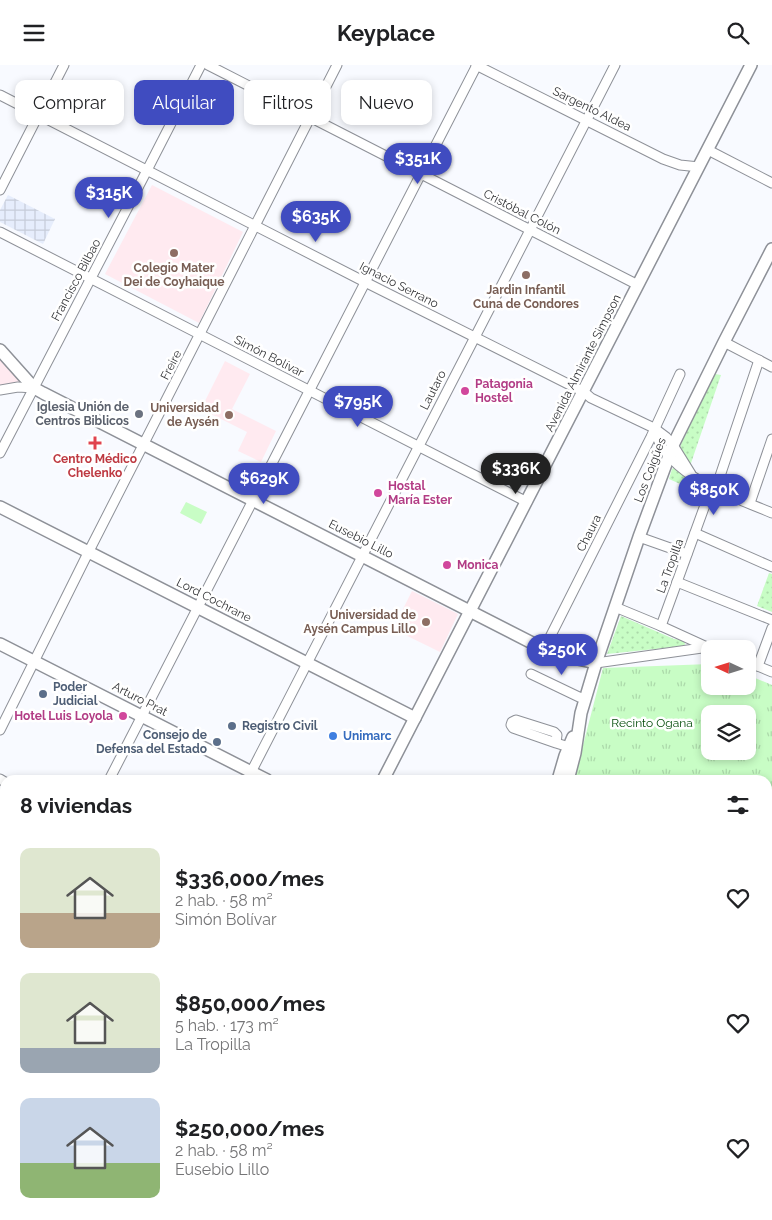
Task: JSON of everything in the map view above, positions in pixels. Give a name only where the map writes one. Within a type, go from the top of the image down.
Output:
[{"type":"main road","name":"Avenida Almirante Simpson","points":[[386,775],[584,392],[749,66]]},
{"type":"main road","name":"Los Coigües","points":[[569,775],[584,699],[614,607],[671,451],[724,342],[767,269],[772,249]]},
{"type":"main road","name":"Eusebio Lillo","points":[[0,350],[34,388],[544,649],[564,657],[596,663]]},
{"type":"main road","name":"Lord Cochrane","points":[[0,507],[415,718]]},
{"type":"main road","name":"Arturo Prat","points":[[0,644],[142,716],[247,775]]},
{"type":"main road","name":"Los Coigües","points":[[559,775],[581,713]]},
{"type":"street","points":[[56,80],[64,65]]},
{"type":"street","name":"Francisco Bilbao","points":[[0,453],[201,65]]},
{"type":"street","name":"Cristóbal Colón","points":[[208,65],[244,83]]},
{"type":"street","name":"Freire","points":[[330,80],[338,65]]},
{"type":"street","points":[[112,775],[477,65]]},
{"type":"street","name":"Sargento Aldea","points":[[477,65],[669,162],[699,167]]},
{"type":"street","name":"Lautaro","points":[[250,775],[615,65]]},
{"type":"street","name":"Ignacio Serrano","points":[[0,95],[15,102]]},
{"type":"street","points":[[0,190],[33,125]]},
{"type":"street","name":"Ignacio Serrano","points":[[60,125],[584,392],[591,398],[654,428]]},
{"type":"street","name":"Freire","points":[[0,730],[88,553],[307,125]]},
{"type":"street","name":"Cristóbal Colón","points":[[327,125],[638,285]]},
{"type":"street","points":[[708,150],[772,183]]},
{"type":"street","name":"Simón Bolívar","points":[[0,232],[527,502]]},
{"type":"street","points":[[724,342],[772,367]]},
{"type":"street","name":"La Tropilla","points":[[661,626],[709,494],[718,481],[759,360]]},
{"type":"street","name":"Chaura","points":[[544,649],[680,374]]},
{"type":"street","points":[[0,390],[18,387],[34,388]]},
{"type":"street","points":[[654,428],[663,449],[671,451],[691,475],[713,488],[772,513]]},
{"type":"street","points":[[750,503],[772,439]]},
{"type":"street","points":[[695,533],[772,567]]},
{"type":"street","points":[[639,537],[687,554]]},
{"type":"street","points":[[677,581],[772,620]]},
{"type":"street","name":"Eusebio Lillo","points":[[614,607],[701,644]]},
{"type":"street","points":[[772,628],[758,666],[772,672]]},
{"type":"street","name":"Eusebio Lillo","points":[[596,663],[701,649]]},
{"type":"street","points":[[531,674],[584,699]]},
{"type":"street","points":[[556,743],[558,735],[554,732],[516,720],[511,723],[513,728],[556,743],[569,747]]},
{"type":"shaded area","name":"Colegio Mater Dei de Coyhaique","points":[[152,185],[243,232],[199,323],[105,274]]},
{"type":"shaded area","points":[[8,195],[55,219],[43,244],[0,222],[0,210]]},
{"type":"shaded area","points":[[0,356],[23,382],[0,385]]},
{"type":"shaded area","name":"Universidad de Aysén","points":[[225,361],[250,374],[232,409],[276,431],[261,462],[238,451],[247,432],[201,409]]},
{"type":"shaded area","name":"Universidad de Aysén Campus Lillo","points":[[412,591],[458,614],[440,652],[393,629]]},
{"type":"green space","points":[[715,374],[721,375],[690,466],[680,449],[681,444]]},
{"type":"green space","points":[[674,468],[677,468],[687,478],[706,490],[705,495],[669,479]]},
{"type":"green space","points":[[186,502],[207,512],[201,524],[180,513]]},
{"type":"green space","points":[[769,573],[772,574],[772,612],[757,606]]},
{"type":"green space","points":[[621,616],[674,639],[684,640],[685,644],[684,646],[607,654]]},
{"type":"green space","name":"Recinto Ogana","points":[[701,664],[701,695],[756,695],[756,678],[772,685],[772,775],[575,775],[603,668]]},
{"type":"place","name":"Colegio Mater Dei de Coyhaique","points":[[174,253]]},
{"type":"place","name":"Jardin Infantil Cuna de Condores","points":[[526,275]]},
{"type":"place","name":"Patagonia Hostel","points":[[465,391]]},
{"type":"place","name":"Iglesia Unión de Centros Biblicos","points":[[139,414]]},
{"type":"place","name":"Universidad de Aysén","points":[[229,415]]},
{"type":"place","name":"Centro Médico Chelenko","points":[[95,443]]},
{"type":"place","name":"Hostal María Ester","points":[[378,493]]},
{"type":"place","name":"Monica","points":[[447,565]]},
{"type":"place","name":"Universidad de Aysén Campus Lillo","points":[[426,622]]},
{"type":"place","name":"Poder Judicial","points":[[43,694]]},
{"type":"place","name":"Hotel Luis Loyola","points":[[123,716]]},
{"type":"place","name":"Registro Civil","points":[[232,726]]},
{"type":"place","name":"Unimarc","points":[[333,736]]},
{"type":"place","name":"Consejo de Defensa del Estado","points":[[217,742]]}]
